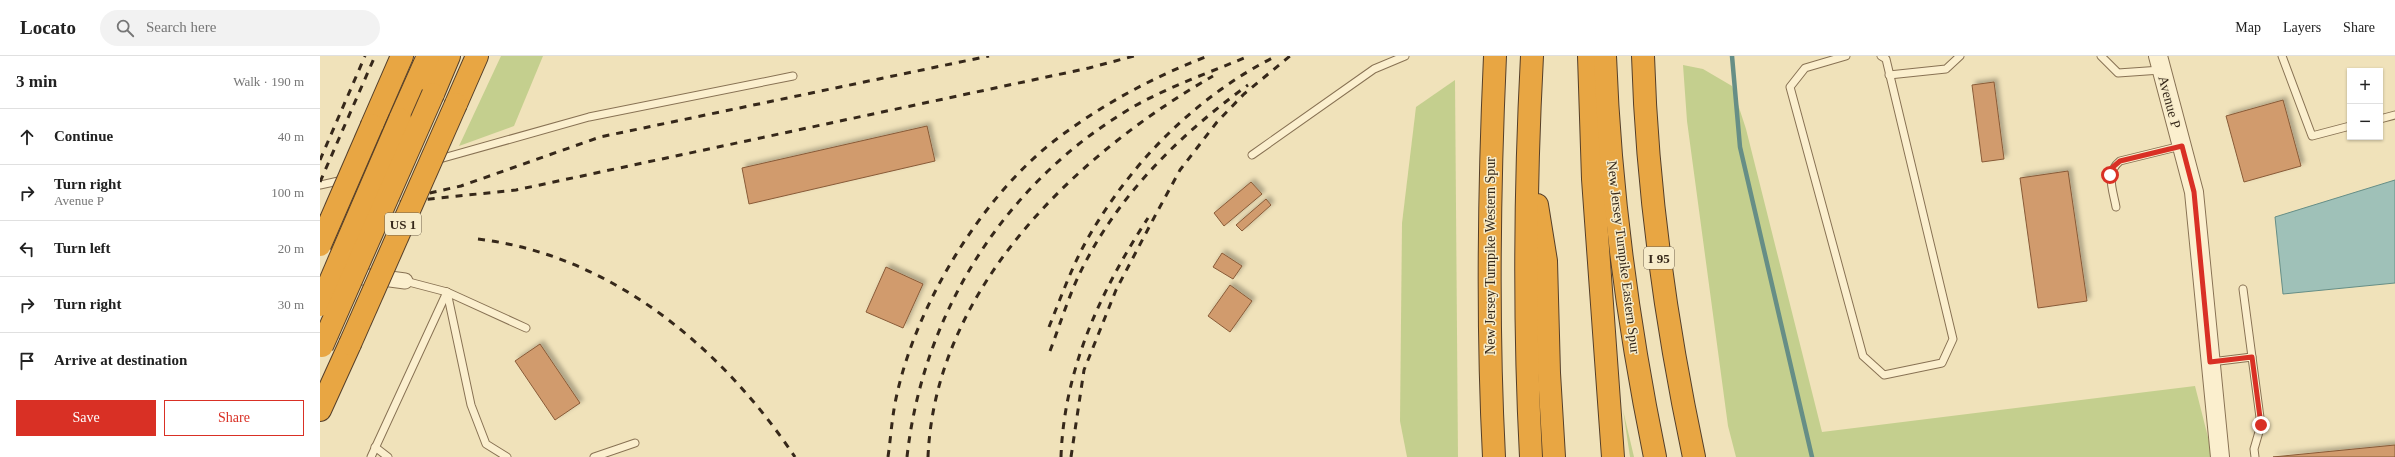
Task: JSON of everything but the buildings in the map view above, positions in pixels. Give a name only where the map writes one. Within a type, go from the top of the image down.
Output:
[{"type":"highway","points":[[320,245],[402,56]]},
{"type":"highway","points":[[320,305],[428,56]]},
{"type":"highway","points":[[321,349],[449,56]]},
{"type":"highway","name":"US 1","points":[[320,410],[477,56]]},
{"type":"highway","name":"New Jersey Turnpike Western Spur","points":[[1494,457],[1488,274],[1495,56]]},
{"type":"highway","points":[[1531,457],[1527,335],[1528,148],[1532,56]]},
{"type":"highway","name":"New Jersey Turnpike Eastern Spur","points":[[1589,56],[1593,186],[1613,457]]},
{"type":"highway","name":"New Jersey Turnpike Eastern Spur","points":[[1605,56],[1611,156],[1620,247],[1640,377],[1655,457]]},
{"type":"highway","name":"I 95","points":[[1643,56],[1649,158],[1659,255],[1678,378],[1694,457]]},
{"type":"highway","points":[[1528,148],[1546,261],[1548,359],[1554,457]]},
{"type":"street","name":"Avenue P","points":[[2160,63],[2194,192],[2220,457]]},
{"type":"street","points":[[320,233],[344,277]]},
{"type":"street","points":[[320,282],[344,277],[375,277],[405,281]]},
{"type":"lane","points":[[1252,155],[1374,69],[1404,56]]},
{"type":"lane","points":[[1846,56],[1805,68],[1790,87],[1863,356],[1884,375],[1942,363],[1953,340],[1886,59],[1881,56]]},
{"type":"lane","points":[[1889,76],[1946,69],[1960,56]]},
{"type":"lane","points":[[2101,56],[2118,72],[2160,63]]},
{"type":"lane","points":[[2282,56],[2312,136],[2347,127]]},
{"type":"lane","points":[[420,164],[459,156],[589,117],[793,76]]},
{"type":"lane","points":[[2383,118],[2395,115]]},
{"type":"lane","points":[[2116,207],[2110,175],[2113,167],[2120,161],[2182,146]]},
{"type":"lane","points":[[366,175],[413,165]]},
{"type":"lane","points":[[320,185],[359,177]]},
{"type":"lane","points":[[405,281],[447,292],[526,328]]},
{"type":"lane","points":[[2243,289],[2261,425],[2254,449],[2255,457]]},
{"type":"lane","points":[[371,457],[447,292]]},
{"type":"lane","points":[[447,292],[472,405],[486,444],[507,457]]},
{"type":"lane","points":[[2210,362],[2252,357]]},
{"type":"lane","points":[[594,457],[635,443]]},
{"type":"lane","points":[[375,447],[388,457]]},
{"type":"green space","points":[[501,56],[543,56],[514,126],[459,146]]},
{"type":"green space","points":[[1683,65],[1703,69],[1732,86],[1746,129],[1822,432],[2195,386],[2213,457],[1736,457],[1728,426],[1687,121]]},
{"type":"green space","points":[[1455,80],[1458,457],[1407,457],[1400,421],[1402,223],[1416,107]]},
{"type":"green space","points":[[1623,410],[1634,457],[1630,457]]},
{"type":"water","points":[[2395,180],[2395,283],[2283,294],[2275,217]]},
{"type":"waterway","points":[[1732,56],[1740,147],[1812,457]]},
{"type":"railway","points":[[320,160],[365,56]]},
{"type":"railway","points":[[320,182],[375,56]]},
{"type":"railway","points":[[416,196],[461,186],[600,137],[989,56]]},
{"type":"railway","points":[[372,205],[516,190],[1089,68],[1134,56]]},
{"type":"railway","points":[[888,457],[897,394],[906,360],[920,325],[936,289],[956,255],[978,222],[1001,192],[1027,165],[1054,141],[1090,115],[1147,83],[1208,56]]},
{"type":"railway","points":[[907,457],[916,403],[931,352],[952,302],[978,255],[1010,212],[1046,173],[1087,137],[1147,99],[1249,56]]},
{"type":"railway","points":[[1049,327],[1072,271],[1088,238],[1105,210],[1146,157],[1169,133],[1219,90],[1276,56]]},
{"type":"railway","points":[[1071,457],[1084,370],[1116,290],[1180,170],[1217,122],[1244,94],[1290,56]]},
{"type":"railway","points":[[928,457],[937,396],[956,338],[985,283],[1021,233],[1064,187],[1111,145],[1161,108],[1213,76]]},
{"type":"railway","points":[[1050,351],[1070,296],[1085,263],[1100,236],[1117,211],[1136,187],[1177,143],[1224,103],[1248,85]]},
{"type":"railway","points":[[320,216],[377,204]]},
{"type":"railway","points":[[1061,457],[1069,393],[1077,362],[1088,332],[1115,273],[1148,218]]},
{"type":"railway","points":[[478,239],[527,248],[574,264],[618,286],[659,313],[698,344],[734,379],[766,417],[795,457]]},
{"type":"route","points":[[2110,175],[2113,167],[2120,161],[2182,146],[2194,192],[2210,362],[2229,361],[2252,357],[2261,425]]}]
